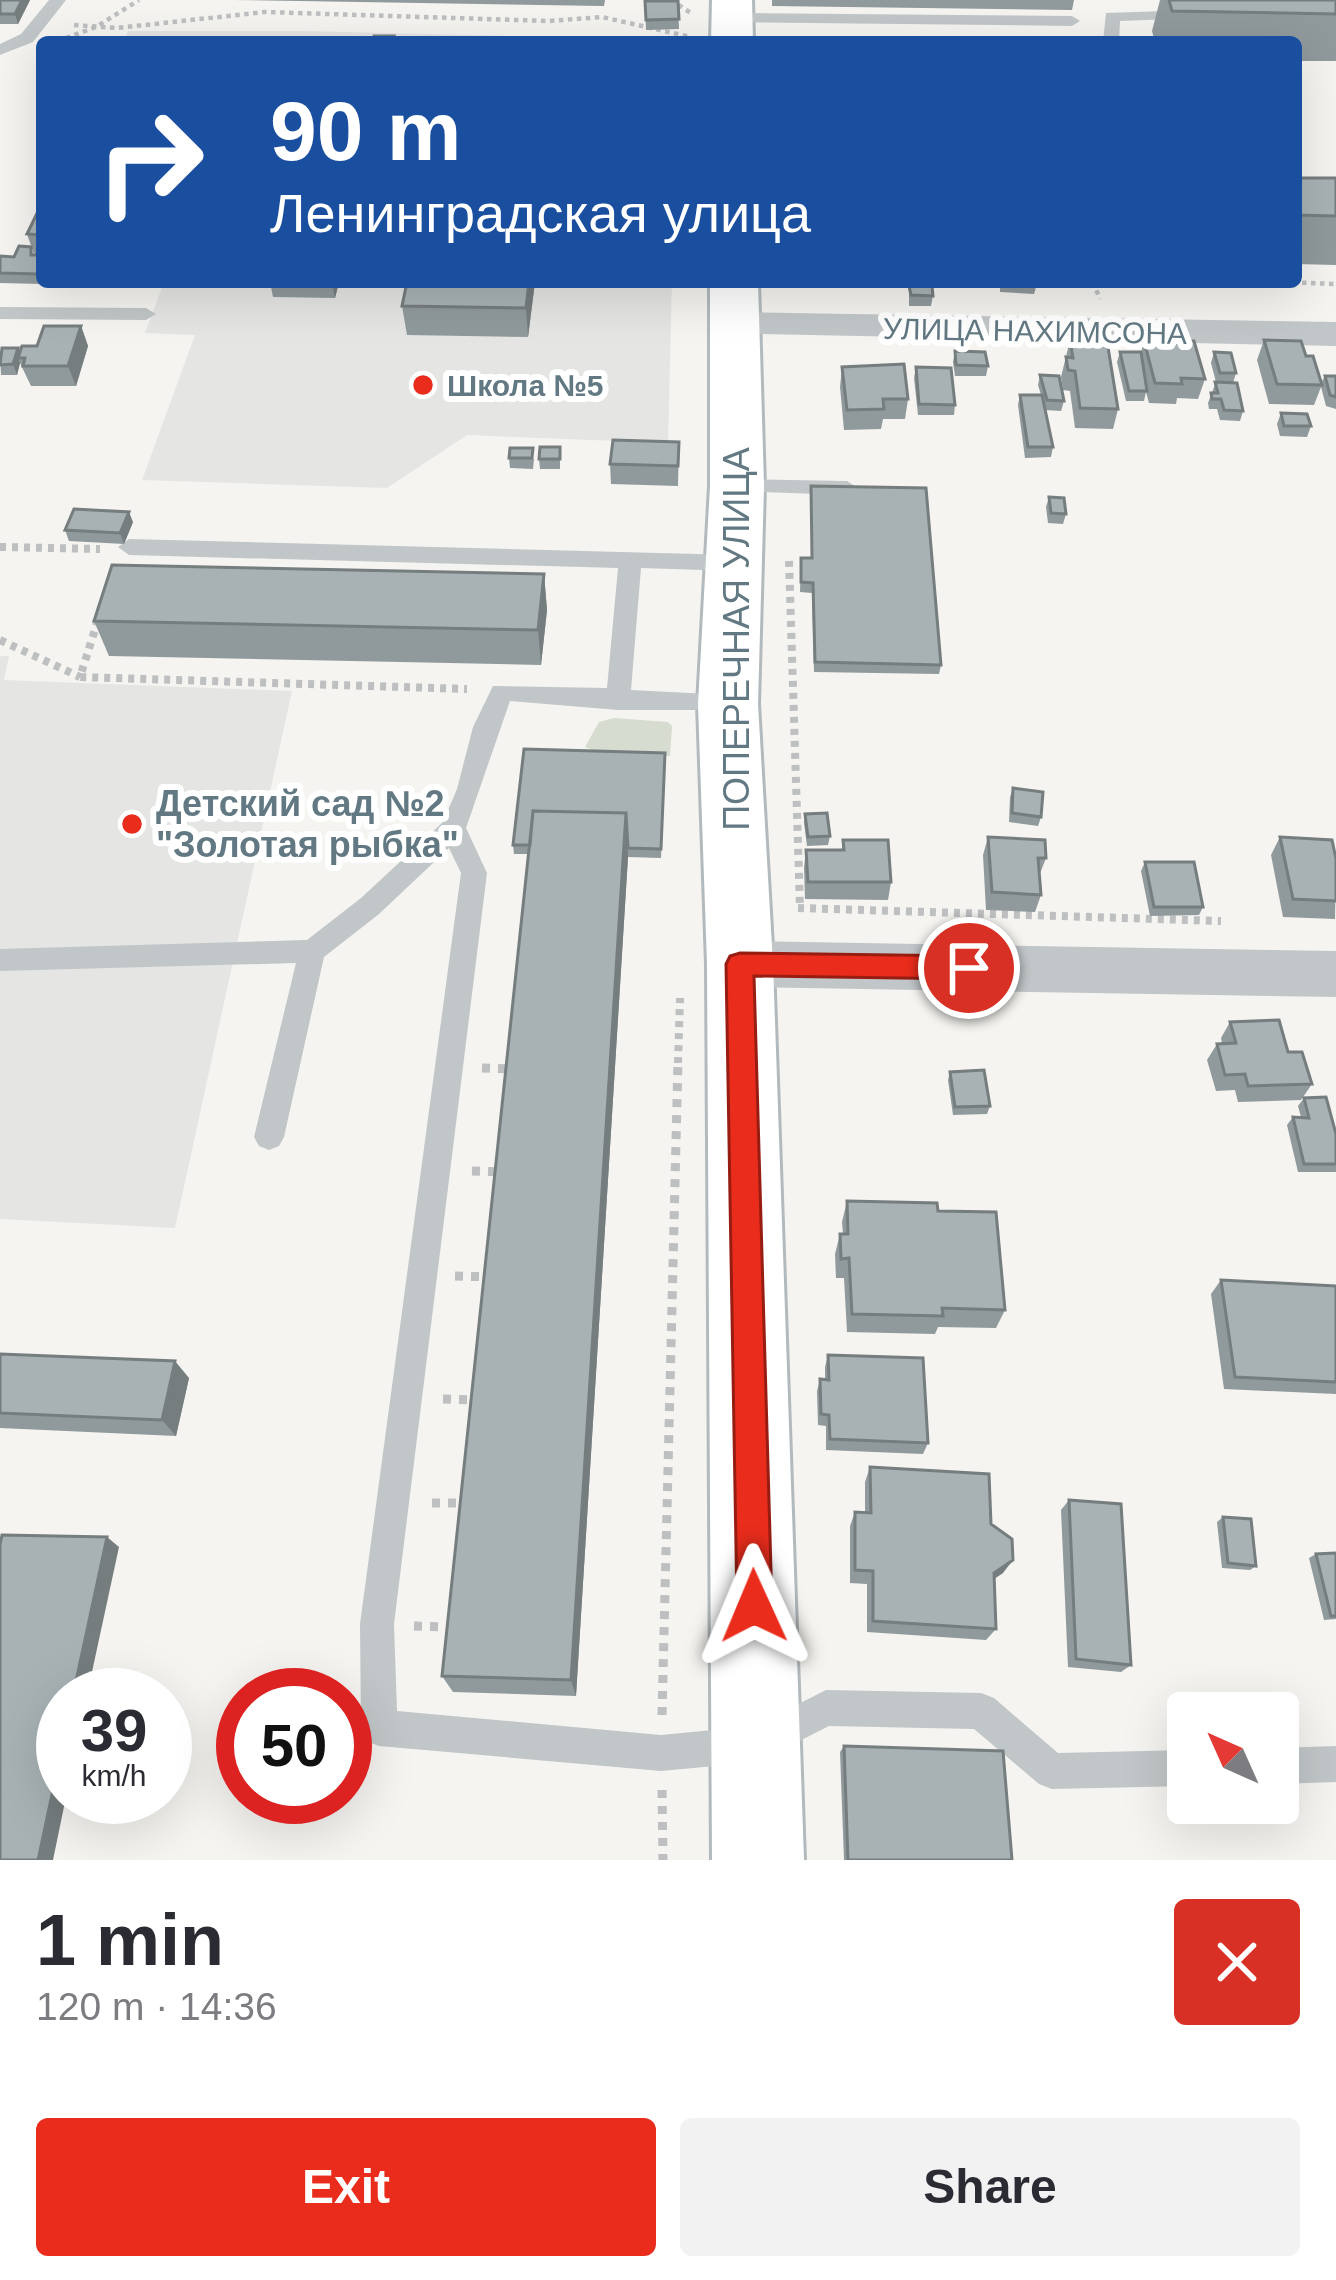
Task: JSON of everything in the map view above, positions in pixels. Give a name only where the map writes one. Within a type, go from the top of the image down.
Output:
[{"type":"main road","name":"ПОПЕРЕЧНАЯ УЛИЦА","points":[[734,303],[762,486],[734,563],[710,970],[758,1744],[758,1860]]},
{"type":"street","name":"УЛИЦА НАХИМСОНА","points":[[734,303],[1336,334]]},
{"type":"street","points":[[710,970],[1336,974]]},
{"type":"lane","points":[[8,47],[42,21],[58,0]]},
{"type":"lane","points":[[1111,36],[1112,16],[1215,15]]},
{"type":"lane","points":[[722,24],[1072,21]]},
{"type":"lane","points":[[0,313],[146,314]]},
{"type":"lane","points":[[762,486],[874,488]]},
{"type":"lane","points":[[129,547],[734,563]]},
{"type":"lane","points":[[618,701],[630,558]]},
{"type":"lane","points":[[0,961],[312,951],[370,906],[453,828],[470,789],[485,727],[502,692],[728,704]]},
{"type":"lane","points":[[453,828],[474,873],[377,1624],[379,1728],[662,1753],[758,1744],[826,1708],[981,1711],[1052,1771],[1167,1768]]},
{"type":"lane","points":[[269,1137],[312,951]]},
{"type":"lane","points":[[1299,1765],[1336,1764]]},
{"type":"path","points":[[73,36],[139,0]]},
{"type":"path","points":[[671,0],[692,14]]},
{"type":"path","points":[[42,21],[96,27],[265,12],[549,21],[602,17],[722,24]]},
{"type":"path","points":[[1302,283],[1336,284]]},
{"type":"path","points":[[762,486],[800,908]]},
{"type":"path","points":[[0,548],[129,547],[106,596],[80,676]]},
{"type":"path","points":[[0,640],[80,676],[502,692]]},
{"type":"path","points":[[782,908],[1233,922]]},
{"type":"path","points":[[662,1860],[662,1753],[710,970]]},
{"type":"shaded area","points":[[128,31],[303,31],[512,36],[126,36]]},
{"type":"shaded area","name":"Школа №5","points":[[162,288],[672,288],[668,443],[467,435],[387,488],[142,480],[195,335],[145,333]]},
{"type":"shaded area","name":"Детский сад №2 \"Золотая рыбка\"","points":[[0,656],[9,656],[4,680],[292,691],[175,1228],[0,1219]]},
{"type":"shaded area","points":[[614,718],[668,722],[672,726],[670,756],[603,754],[585,747],[599,722]]},
{"type":"building","points":[[0,0],[22,0],[15,14],[0,14]]},
{"type":"building","points":[[1169,0],[1336,0],[1336,14],[1172,11]]},
{"type":"building","points":[[645,1],[678,1],[679,19],[646,20]]},
{"type":"building","points":[[1302,178],[1336,178],[1336,216],[1302,215]]},
{"type":"building","points":[[19,246],[31,247],[36,274],[0,273],[0,256],[14,257]]},
{"type":"building","points":[[406,288],[528,288],[526,308],[402,306]]},
{"type":"building","points":[[909,288],[932,288],[933,296],[911,295]]},
{"type":"building","points":[[44,326],[81,326],[68,366],[23,366],[25,358],[18,358],[22,346],[37,346]]},
{"type":"building","points":[[1070,340],[1107,341],[1118,409],[1080,408],[1075,371],[1068,370],[1066,357],[1073,358]]},
{"type":"building","points":[[1264,340],[1301,341],[1306,356],[1313,356],[1322,385],[1277,384]]},
{"type":"building","points":[[1144,341],[1194,341],[1205,379],[1155,383]]},
{"type":"building","points":[[2,348],[18,348],[13,364],[0,365]]},
{"type":"building","points":[[955,351],[985,352],[988,366],[956,365]]},
{"type":"building","points":[[1120,352],[1141,352],[1147,391],[1129,391]]},
{"type":"building","points":[[1214,352],[1231,353],[1236,373],[1220,373]]},
{"type":"building","points":[[904,364],[908,399],[883,399],[884,409],[847,410],[842,367]]},
{"type":"building","points":[[916,367],[951,368],[955,405],[919,404]]},
{"type":"building","points":[[1040,375],[1059,376],[1064,401],[1047,400]]},
{"type":"building","points":[[1325,376],[1336,376],[1336,397],[1330,395]]},
{"type":"building","points":[[1215,382],[1237,383],[1243,411],[1224,410],[1221,399],[1212,399],[1211,393],[1218,393]]},
{"type":"building","points":[[1020,395],[1042,395],[1053,447],[1028,447]]},
{"type":"building","points":[[1281,413],[1307,414],[1311,426],[1284,426]]},
{"type":"building","points":[[613,440],[679,442],[678,466],[610,464]]},
{"type":"building","points":[[540,447],[560,447],[560,459],[539,459]]},
{"type":"building","points":[[510,448],[533,448],[532,458],[509,458]]},
{"type":"building","points":[[811,486],[926,488],[941,665],[815,662],[813,583],[801,582],[801,558],[812,558]]},
{"type":"building","points":[[1049,497],[1064,498],[1066,514],[1051,513]]},
{"type":"building","points":[[74,509],[129,512],[120,533],[65,530]]},
{"type":"building","points":[[112,565],[544,574],[538,630],[94,621]]},
{"type":"building","points":[[524,749],[665,753],[661,849],[628,848],[626,813],[533,811],[530,845],[513,845]]},
{"type":"building","points":[[1013,788],[1043,792],[1041,817],[1012,813]]},
{"type":"building","points":[[533,811],[626,813],[571,1680],[442,1676]]},
{"type":"building","points":[[827,813],[830,836],[808,837],[805,814]]},
{"type":"building","points":[[988,837],[1045,840],[1046,858],[1038,858],[1041,895],[992,892]]},
{"type":"building","points":[[1280,837],[1332,840],[1336,901],[1293,899]]},
{"type":"building","points":[[843,840],[888,840],[891,882],[808,882],[806,850],[844,850]]},
{"type":"building","points":[[1145,862],[1194,862],[1203,907],[1154,907]]},
{"type":"building","points":[[1279,1020],[1288,1052],[1302,1052],[1312,1084],[1248,1086],[1245,1074],[1225,1075],[1217,1044],[1236,1043],[1230,1022]]},
{"type":"building","points":[[984,1070],[990,1106],[955,1107],[950,1072]]},
{"type":"building","points":[[1326,1097],[1336,1134],[1336,1164],[1304,1164],[1293,1117],[1309,1118],[1304,1098]]},
{"type":"building","points":[[847,1201],[937,1203],[938,1211],[996,1212],[1005,1310],[942,1308],[943,1316],[852,1314],[849,1258],[841,1259],[840,1234],[848,1234]]},
{"type":"building","points":[[1221,1280],[1336,1286],[1336,1382],[1235,1377]]},
{"type":"building","points":[[0,1354],[175,1361],[162,1420],[0,1413]]},
{"type":"building","points":[[828,1355],[923,1358],[928,1443],[830,1439],[829,1415],[821,1414],[820,1379],[829,1380]]},
{"type":"building","points":[[870,1467],[989,1474],[991,1524],[1012,1539],[1013,1560],[994,1573],[996,1629],[873,1621],[873,1571],[855,1570],[855,1512],[871,1513]]},
{"type":"building","points":[[1069,1500],[1121,1504],[1131,1665],[1076,1659]]},
{"type":"building","points":[[1223,1517],[1251,1519],[1256,1566],[1228,1563]]},
{"type":"building","points":[[2,1535],[107,1537],[79,1668],[36,1668],[36,1824],[46,1824],[38,1860],[0,1860]]},
{"type":"building","points":[[1336,1553],[1336,1616],[1331,1616],[1316,1554]]},
{"type":"building","points":[[844,1746],[1003,1751],[1012,1860],[848,1860]]},
{"type":"place","name":"Школа №5","points":[[423,385]]},
{"type":"place","name":"Детский сад №2 \"Золотая рыбка\"","points":[[132,824]]},
{"type":"route","points":[[754,1606],[740,964],[969,968]]}]
